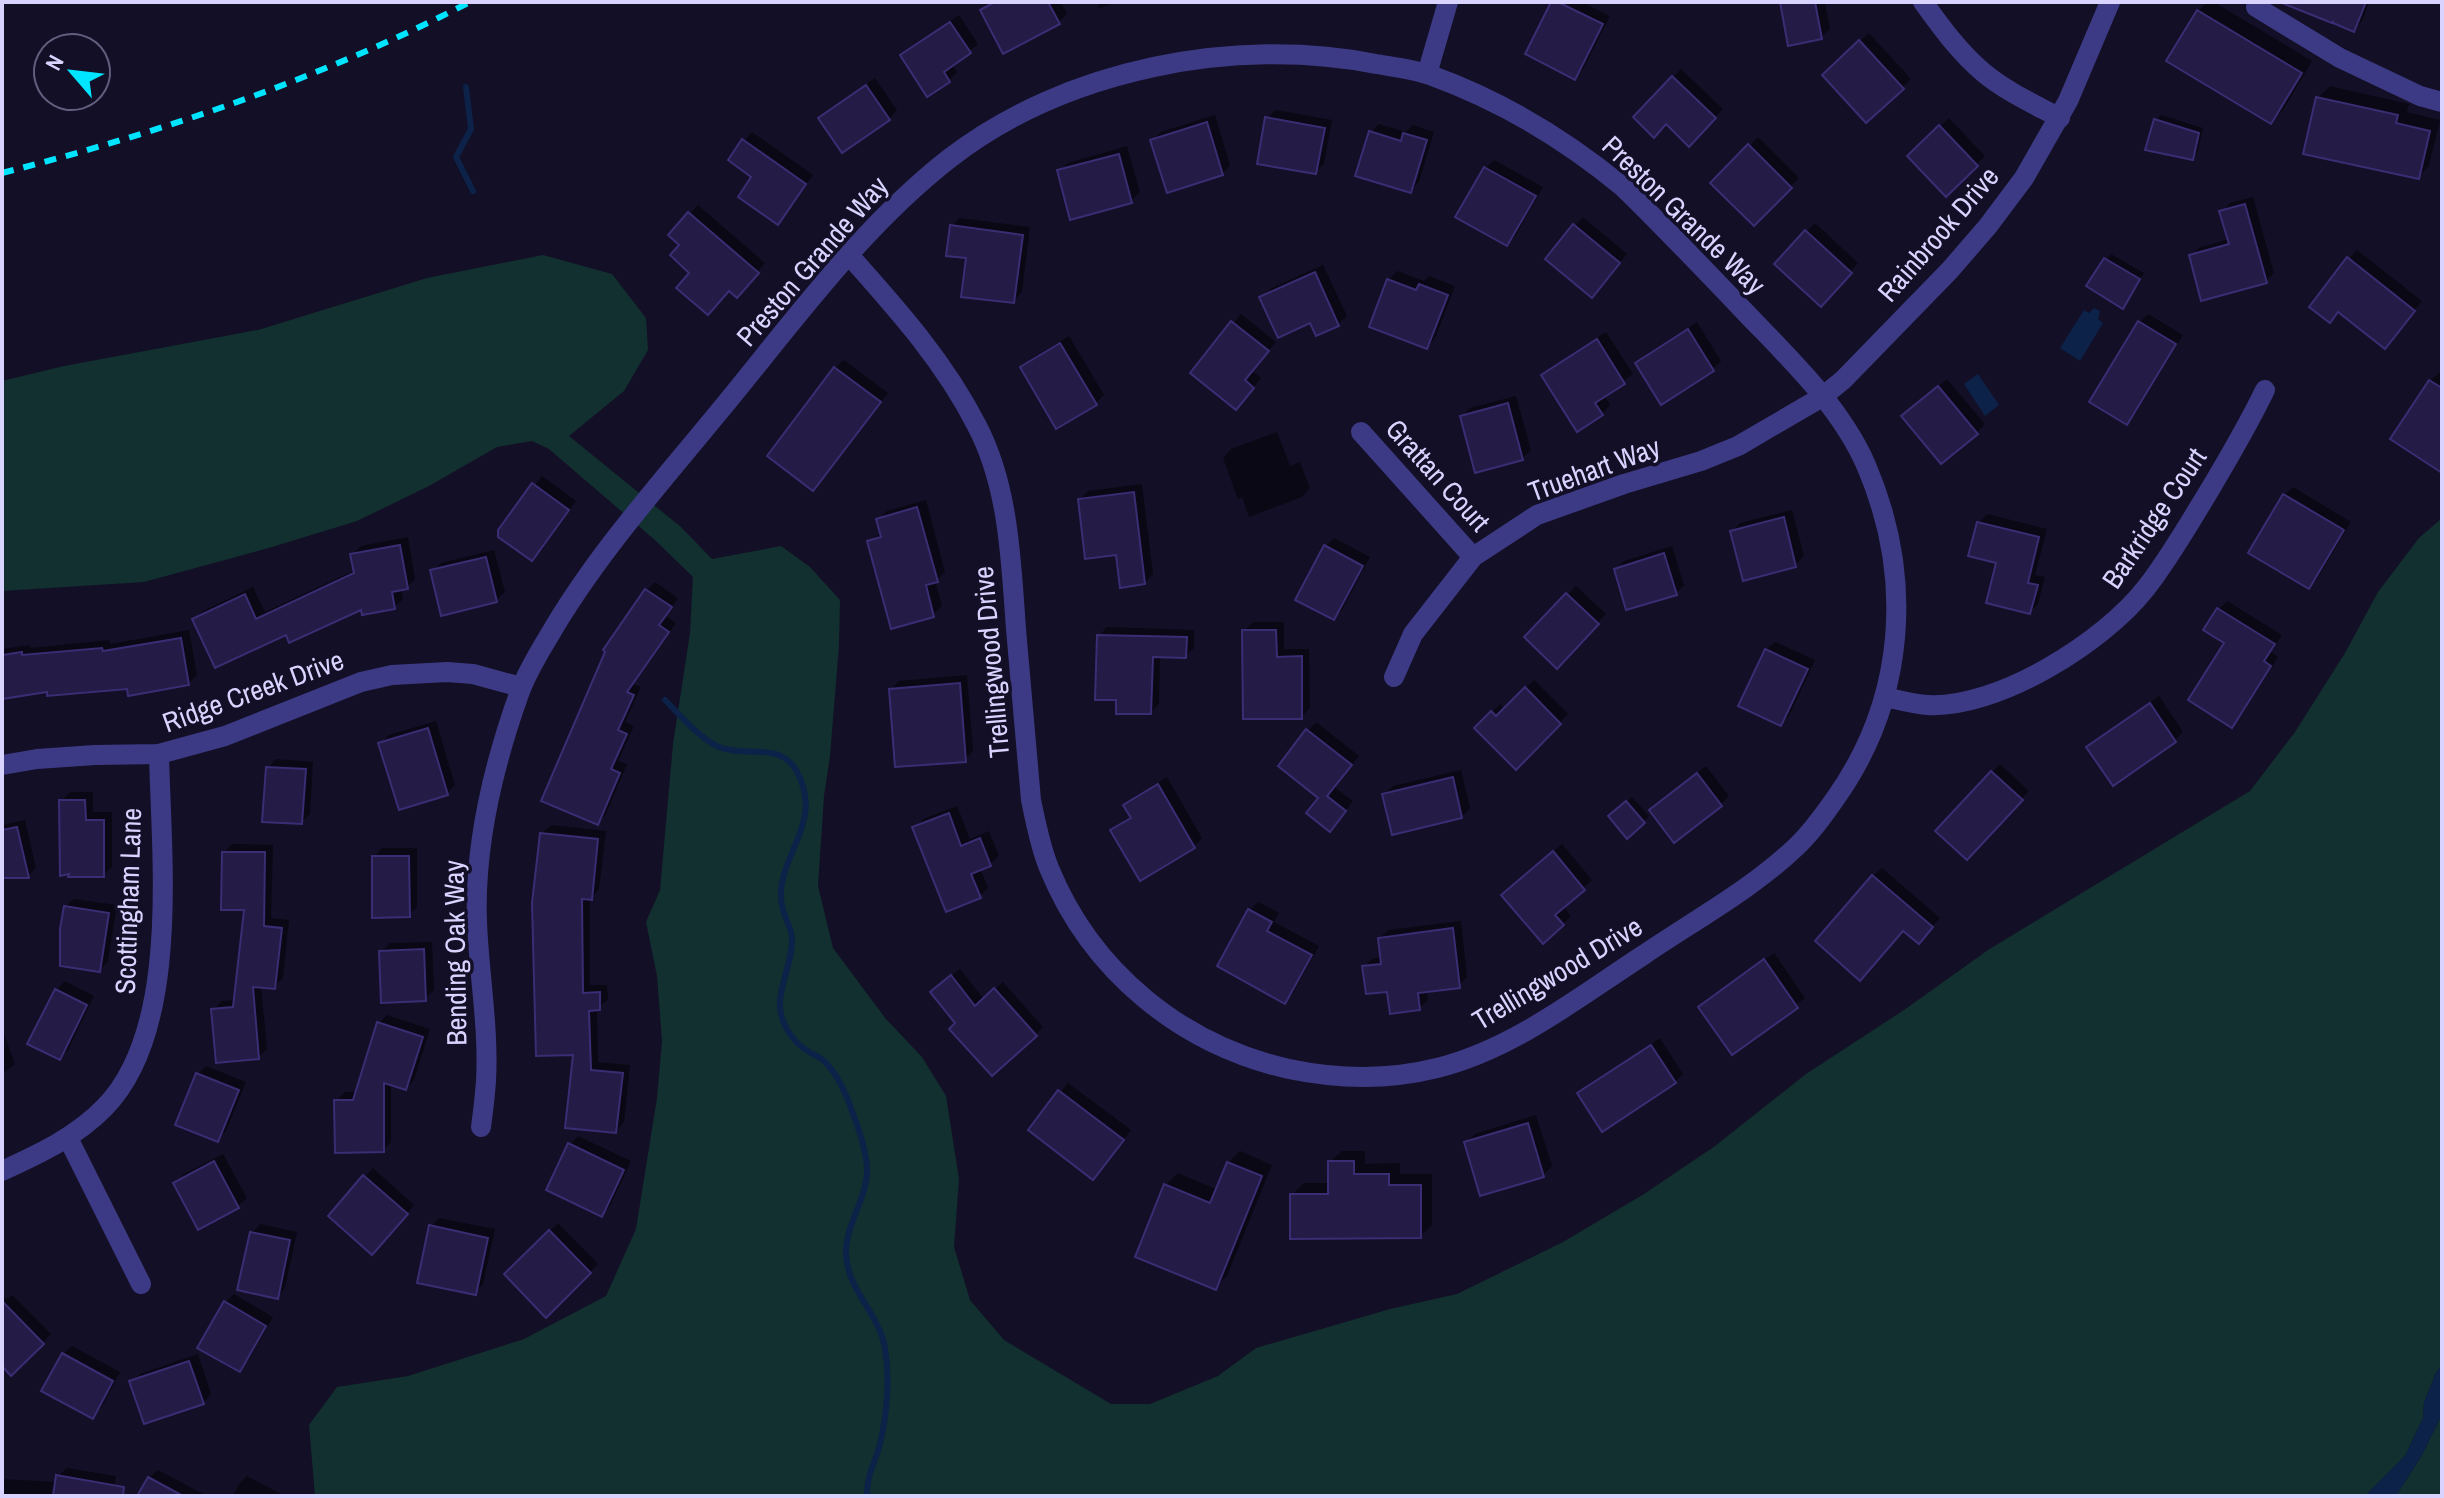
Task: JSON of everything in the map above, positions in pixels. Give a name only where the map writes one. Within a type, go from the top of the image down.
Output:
[{"type":"street","points":[[1427,74],[1448,2]]},
{"type":"street","points":[[1923,2],[1957,46],[1984,73],[2060,118]]},
{"type":"street","name":"Rainbrook Drive","points":[[1822,397],[1849,374],[1950,270],[2024,178],[2060,118],[2110,2]]},
{"type":"street","points":[[2254,4],[2340,58],[2420,96],[2442,102]]},
{"type":"street","name":"Preston Grande Way","points":[[521,687],[574,596],[616,539],[849,255],[908,193],[955,154],[997,127],[1052,99],[1107,79],[1172,64],[1255,53],[1310,54],[1359,61],[1427,74],[1529,119],[1596,164],[1623,187],[1802,372],[1822,397]]},
{"type":"street","name":"Trellingwood Drive","points":[[849,255],[946,370],[979,428],[992,464],[1009,542],[1031,800],[1050,869],[1077,921],[1116,972],[1144,1001],[1167,1017],[1225,1049],[1268,1064],[1334,1077],[1366,1077],[1435,1069],[1497,1046],[1557,1012],[1759,877],[1797,846],[1820,820],[1858,764],[1873,733],[1885,697],[1896,635],[1894,568],[1888,532],[1854,441],[1822,397]]},
{"type":"street","name":"Barkridge Court","points":[[1885,697],[1927,705],[1948,704],[2004,689],[2042,672],[2117,619],[2145,589],[2171,552],[2249,425],[2265,390]]},
{"type":"street","name":"Truehart Way","points":[[1394,677],[1413,634],[1438,598],[1473,557],[1537,515],[1738,446],[1822,397]]},
{"type":"street","name":"Grattan Court","points":[[1361,432],[1473,557]]},
{"type":"street","name":"Ridge Creek Drive","points":[[2,765],[37,759],[159,754],[225,736],[361,682],[392,675],[420,672],[473,674],[521,687]]},
{"type":"street","name":"Bending Oak Way","points":[[481,1127],[486,1081],[477,920],[480,852],[493,781],[521,687]]},
{"type":"street","name":"Scottingham Lane","points":[[2,1171],[68,1138],[105,1107],[136,1061],[154,1002],[161,921],[159,754]]},
{"type":"street","points":[[68,1138],[141,1284]]},
{"type":"green space","points":[[543,255],[612,274],[646,318],[648,350],[624,391],[569,436],[681,527],[712,559],[781,546],[810,567],[840,600],[839,645],[818,886],[833,948],[886,1019],[922,1057],[946,1096],[959,1179],[954,1247],[970,1300],[1004,1340],[1111,1404],[1150,1404],[1218,1376],[1256,1348],[1390,1309],[1457,1294],[1563,1242],[1644,1194],[1715,1146],[1806,1074],[1988,950],[2250,791],[2295,732],[2345,653],[2378,592],[2419,538],[2442,518],[2442,1365],[2424,1402],[2423,1418],[2405,1456],[2365,1496],[315,1496],[309,1425],[337,1387],[408,1376],[524,1339],[606,1296],[636,1229],[657,1098],[662,1041],[657,976],[646,922],[660,890],[673,744],[690,633],[693,577],[549,449],[532,441],[497,447],[429,486],[357,521],[272,547],[144,582],[2,591],[2,381],[64,366],[258,330],[427,278]]},
{"type":"green space","points":[[2442,1414],[2442,1496],[2396,1496],[2422,1455]]},
{"type":"water","points":[[2094,308],[2100,311],[2098,319],[2103,323],[2080,361],[2060,348],[2084,310],[2089,313]]},
{"type":"water","points":[[1978,374],[1999,405],[1985,416],[1964,384]]},
{"type":"water","points":[[2442,1365],[2442,1414],[2422,1455],[2396,1496],[2365,1496],[2405,1456],[2423,1418],[2424,1402]]},
{"type":"building","points":[[995,2],[1048,2],[1060,24],[1003,54],[980,10]]},
{"type":"building","points":[[1551,2],[1558,2],[1603,24],[1575,80],[1525,54]]},
{"type":"building","points":[[1780,2],[1815,2],[1822,39],[1788,46]]},
{"type":"building","points":[[2366,2],[2354,32],[2282,3]]},
{"type":"building","points":[[2197,10],[2302,73],[2271,124],[2166,61]]},
{"type":"building","points":[[950,22],[971,53],[944,72],[950,82],[927,97],[900,55]]},
{"type":"building","points":[[1859,40],[1904,89],[1866,123],[1822,75]]},
{"type":"building","points":[[1672,76],[1716,118],[1689,147],[1666,124],[1654,138],[1633,117]]},
{"type":"building","points":[[866,85],[890,120],[842,153],[818,118]]},
{"type":"building","points":[[2316,97],[2398,115],[2396,123],[2430,131],[2419,179],[2303,154]]},
{"type":"building","points":[[1265,117],[1325,128],[1316,174],[1257,164]]},
{"type":"building","points":[[2154,119],[2199,133],[2193,160],[2145,150]]},
{"type":"building","points":[[1207,122],[1223,175],[1167,193],[1150,140]]},
{"type":"building","points":[[1939,125],[1978,166],[1946,197],[1907,156]]},
{"type":"building","points":[[1369,131],[1401,141],[1403,133],[1427,140],[1411,193],[1355,176]]},
{"type":"building","points":[[742,139],[806,184],[778,225],[738,197],[751,177],[728,160]]},
{"type":"building","points":[[1748,144],[1792,188],[1754,226],[1710,183]]},
{"type":"building","points":[[1119,154],[1132,203],[1070,220],[1057,170]]},
{"type":"building","points":[[1484,167],[1536,196],[1507,246],[1455,217]]},
{"type":"building","points":[[2245,204],[2267,283],[2201,301],[2189,255],[2229,244],[2219,211]]},
{"type":"building","points":[[688,212],[759,273],[737,298],[729,291],[708,315],[676,288],[689,273],[670,255],[679,245],[668,235]]},
{"type":"building","points":[[1573,224],[1620,263],[1592,298],[1545,259]]},
{"type":"building","points":[[950,225],[1023,235],[1014,303],[961,297],[966,258],[946,256]]},
{"type":"building","points":[[1805,230],[1852,273],[1821,307],[1774,264]]},
{"type":"building","points":[[2347,257],[2415,311],[2385,349],[2338,312],[2330,323],[2309,307]]},
{"type":"building","points":[[2104,258],[2140,279],[2123,309],[2086,286]]},
{"type":"building","points":[[1315,272],[1339,326],[1316,336],[1310,323],[1278,338],[1259,297]]},
{"type":"building","points":[[1387,279],[1416,290],[1419,284],[1448,295],[1427,349],[1369,327]]},
{"type":"building","points":[[1231,321],[1269,351],[1245,380],[1254,388],[1236,410],[1190,373]]},
{"type":"building","points":[[2138,321],[2176,344],[2127,425],[2089,402]]},
{"type":"building","points":[[1688,329],[1714,371],[1661,405],[1635,363]]},
{"type":"building","points":[[1597,339],[1625,384],[1595,403],[1603,415],[1577,432],[1541,375]]},
{"type":"building","points":[[1060,343],[1097,405],[1056,429],[1020,367]]},
{"type":"building","points":[[834,367],[881,402],[813,491],[767,456]]},
{"type":"building","points":[[2429,380],[2442,388],[2442,473],[2390,439]]},
{"type":"building","points":[[1938,386],[1978,434],[1941,464],[1901,416]]},
{"type":"building","points":[[1508,403],[1523,460],[1475,473],[1460,416]]},
{"type":"building","points":[[532,483],[569,510],[532,561],[498,537],[498,530]]},
{"type":"building","points":[[1134,492],[1145,584],[1120,588],[1116,555],[1085,559],[1078,499]]},
{"type":"building","points":[[2283,494],[2344,530],[2309,589],[2248,553]]},
{"type":"building","points":[[917,507],[938,582],[926,585],[934,617],[891,629],[867,541],[881,537],[876,519]]},
{"type":"building","points":[[1784,517],[1796,567],[1743,581],[1730,531]]},
{"type":"building","points":[[1977,522],[2039,537],[2028,583],[2038,585],[2030,614],[1986,603],[1996,563],[1968,556]]},
{"type":"building","points":[[400,545],[408,589],[392,592],[395,609],[362,615],[361,610],[289,643],[286,635],[215,668],[192,619],[245,594],[256,619],[354,573],[350,554]]},
{"type":"building","points":[[1324,545],[1363,566],[1334,620],[1295,600]]},
{"type":"building","points":[[1664,553],[1677,595],[1626,610],[1614,569]]},
{"type":"building","points":[[486,557],[497,602],[441,616],[430,570]]},
{"type":"building","points":[[645,589],[672,607],[659,625],[669,632],[627,692],[634,695],[618,730],[627,734],[611,769],[620,773],[598,825],[541,801],[605,652],[603,650]]},
{"type":"building","points":[[1566,593],[1599,624],[1557,669],[1524,637]]},
{"type":"building","points":[[2217,608],[2275,644],[2264,661],[2271,666],[2232,728],[2188,700],[2224,643],[2203,630]]},
{"type":"building","points":[[1242,630],[1276,630],[1277,657],[1302,656],[1302,719],[1243,719]]},
{"type":"building","points":[[1097,635],[1187,637],[1186,658],[1153,657],[1151,714],[1116,714],[1116,700],[1095,700]]},
{"type":"building","points":[[181,638],[189,685],[128,696],[127,689],[47,696],[47,692],[2,699],[2,655],[102,648],[103,651]]},
{"type":"building","points":[[1765,649],[1808,669],[1781,726],[1738,706]]},
{"type":"building","points":[[960,683],[966,762],[895,767],[889,689]]},
{"type":"building","points":[[1525,687],[1561,724],[1516,770],[1474,728],[1491,711],[1496,716]]},
{"type":"building","points":[[2150,703],[2176,742],[2113,786],[2086,747]]},
{"type":"building","points":[[428,728],[448,795],[399,810],[378,743]]},
{"type":"building","points":[[1306,729],[1352,765],[1327,796],[1346,811],[1330,832],[1306,813],[1318,798],[1278,766]]},
{"type":"building","points":[[266,767],[306,769],[302,824],[262,822]]},
{"type":"building","points":[[1991,771],[2023,800],[1967,860],[1935,831]]},
{"type":"building","points":[[1697,773],[1722,806],[1674,843],[1649,810]]},
{"type":"building","points":[[1453,777],[1462,818],[1392,835],[1382,794]]},
{"type":"building","points":[[1158,784],[1195,848],[1140,881],[1110,830],[1131,818],[1123,805]]},
{"type":"building","points":[[59,800],[85,800],[86,820],[104,820],[104,877],[60,876]]},
{"type":"building","points":[[1626,801],[1645,823],[1627,839],[1608,816]]},
{"type":"building","points":[[949,813],[961,846],[980,838],[991,866],[971,874],[981,898],[946,912],[912,827]]},
{"type":"building","points":[[17,827],[29,878],[2,878],[2,830]]},
{"type":"building","points":[[540,833],[598,839],[592,900],[582,899],[583,993],[600,992],[600,1010],[589,1011],[591,1070],[623,1073],[616,1133],[565,1128],[573,1055],[536,1056],[532,903]]},
{"type":"building","points":[[1553,851],[1585,890],[1555,915],[1564,925],[1543,944],[1501,895]]},
{"type":"building","points":[[222,852],[265,852],[264,926],[282,928],[275,989],[253,987],[259,1059],[216,1063],[211,1009],[233,1007],[244,910],[221,910]]},
{"type":"building","points":[[372,856],[409,856],[410,917],[372,918]]},
{"type":"building","points":[[1872,875],[1933,927],[1919,944],[1903,931],[1860,981],[1815,941]]},
{"type":"building","points":[[64,906],[109,913],[100,972],[60,966],[60,929]]},
{"type":"building","points":[[1248,909],[1272,922],[1267,931],[1312,955],[1285,1004],[1217,966]]},
{"type":"building","points":[[1453,928],[1460,988],[1418,993],[1420,1010],[1390,1014],[1387,992],[1366,994],[1362,966],[1381,964],[1378,938]]},
{"type":"building","points":[[424,949],[426,1001],[381,1003],[379,951]]},
{"type":"building","points":[[1764,959],[1798,1008],[1732,1055],[1698,1007]]},
{"type":"building","points":[[951,975],[975,1006],[994,988],[1037,1036],[992,1076],[949,1029],[955,1023],[930,992]]},
{"type":"building","points":[[55,989],[87,1005],[60,1060],[27,1044]]},
{"type":"building","points":[[377,1022],[423,1037],[406,1090],[384,1083],[384,1152],[335,1153],[334,1100],[353,1100]]},
{"type":"building","points":[[1651,1045],[1676,1083],[1602,1132],[1577,1093]]},
{"type":"building","points":[[196,1073],[239,1090],[218,1142],[175,1125]]},
{"type":"building","points":[[1058,1090],[1124,1140],[1093,1180],[1028,1130]]},
{"type":"building","points":[[1528,1123],[1544,1177],[1480,1196],[1464,1142]]},
{"type":"building","points":[[568,1143],[624,1170],[602,1217],[546,1190]]},
{"type":"building","points":[[214,1161],[239,1208],[198,1230],[173,1183]]},
{"type":"building","points":[[1328,1161],[1354,1161],[1354,1174],[1389,1174],[1389,1185],[1421,1185],[1421,1238],[1290,1239],[1290,1194],[1328,1194]]},
{"type":"building","points":[[1227,1162],[1262,1176],[1216,1290],[1135,1257],[1164,1184],[1210,1203]]},
{"type":"building","points":[[363,1175],[408,1214],[372,1255],[328,1216]]},
{"type":"building","points":[[429,1225],[488,1238],[476,1295],[417,1283]]},
{"type":"building","points":[[549,1230],[591,1273],[546,1318],[504,1274]]},
{"type":"building","points":[[250,1232],[290,1240],[278,1299],[237,1290]]},
{"type":"building","points":[[2,1301],[44,1344],[11,1376],[2,1366]]},
{"type":"building","points":[[224,1301],[266,1326],[240,1372],[197,1348]]},
{"type":"building","points":[[62,1353],[113,1381],[93,1419],[41,1391]]},
{"type":"building","points":[[189,1361],[204,1404],[144,1424],[129,1381]]},
{"type":"building","points":[[56,1475],[124,1487],[123,1496],[53,1496]]},
{"type":"building","points":[[148,1477],[183,1496],[137,1496]]},
{"type":"waterway","points":[[466,87],[471,129],[456,157],[473,191]]},
{"type":"waterway","points":[[665,700],[712,744],[729,750],[771,753],[789,761],[804,788],[804,821],[787,865],[781,897],[792,937],[780,1009],[792,1037],[824,1061],[838,1079],[858,1127],[866,1159],[866,1182],[849,1233],[846,1254],[852,1279],[882,1335],[887,1360],[886,1408],[867,1496]]},
{"type":"railway","points":[[2,173],[122,140],[241,101],[357,55],[470,2]]}]
